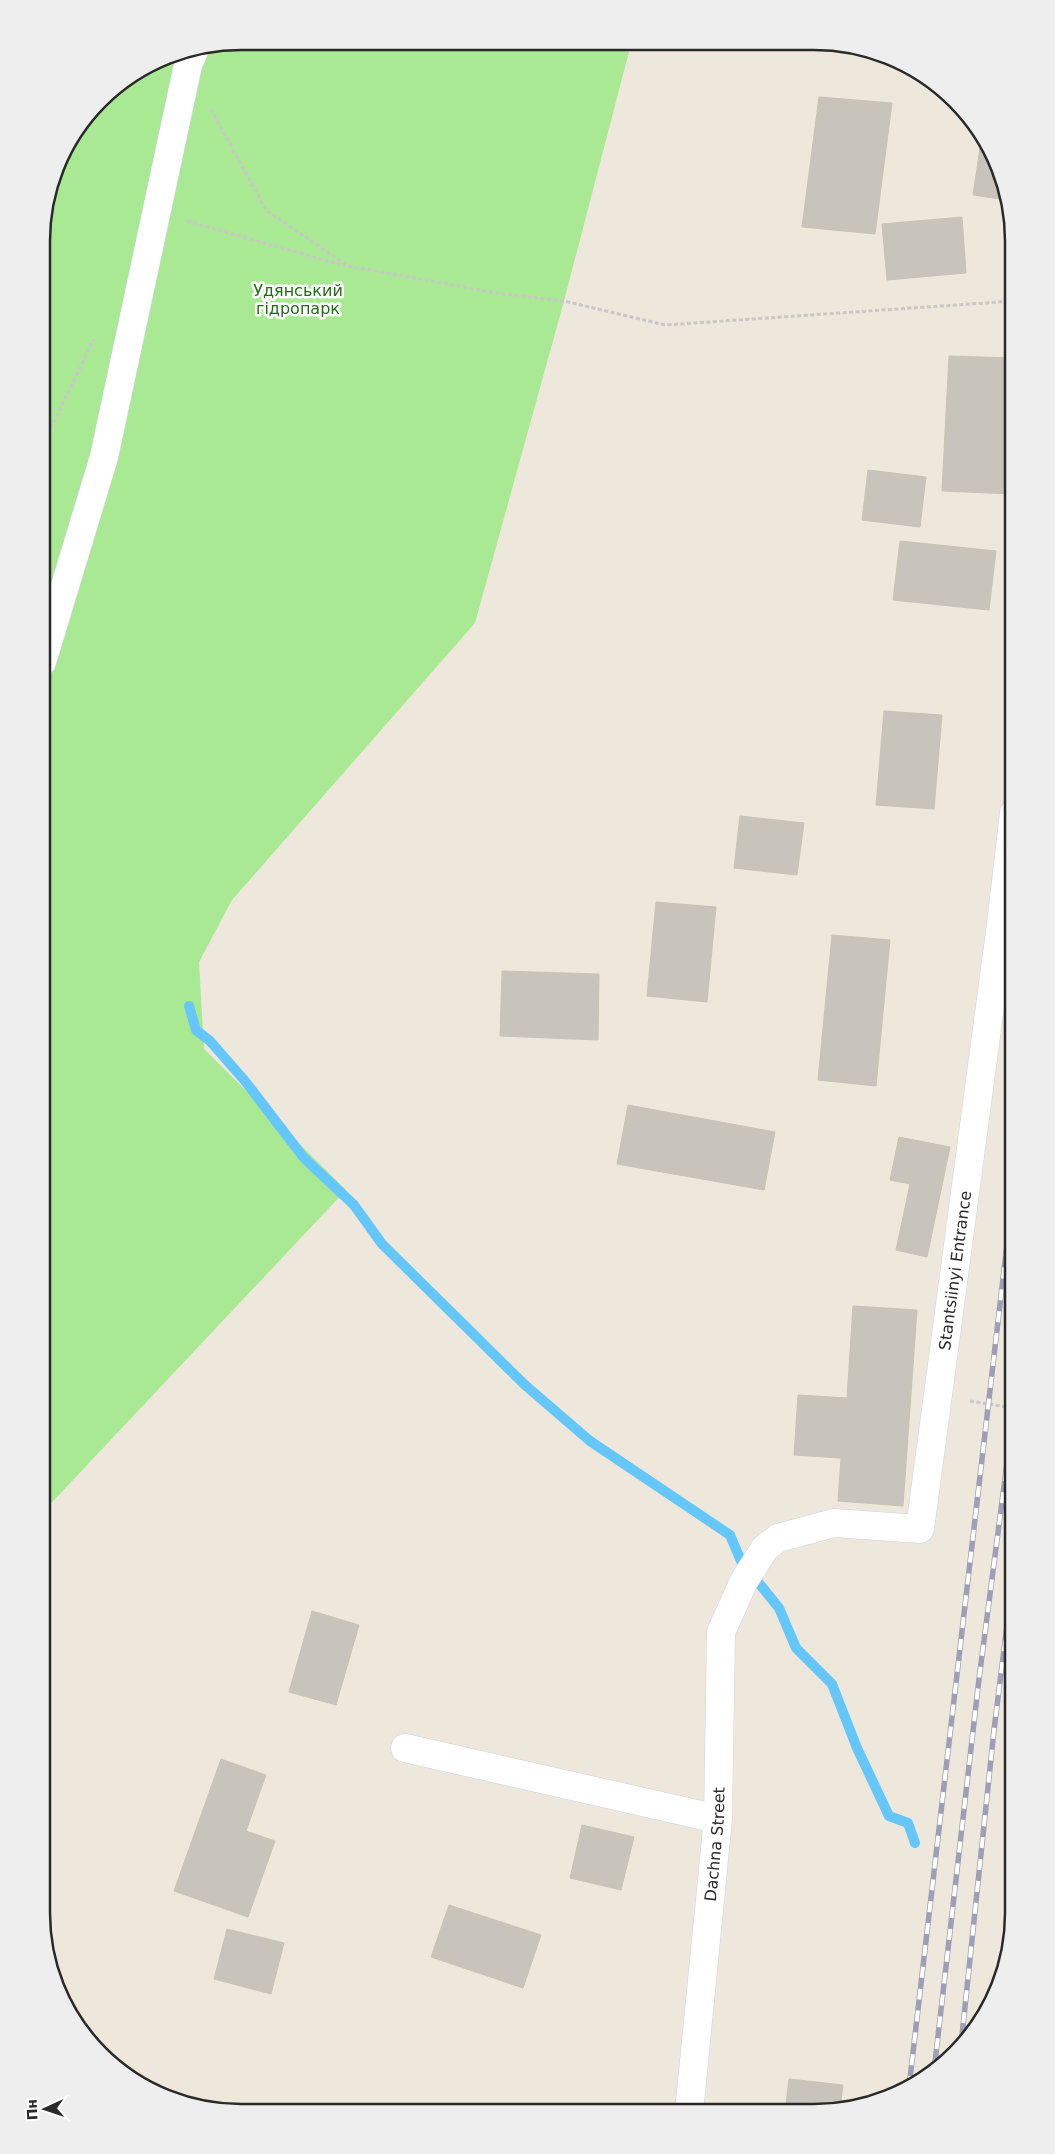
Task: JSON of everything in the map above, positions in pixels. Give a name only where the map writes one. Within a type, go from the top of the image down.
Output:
[{"type":"street","points":[[50,636],[104,457],[188,66],[192,57]]},
{"type":"street","name":"Stantsiinyi Entrance","points":[[744,1581],[765,1548],[778,1538],[834,1524],[920,1529],[940,1396],[1005,892]]},
{"type":"street","name":"Dachna Street","points":[[690,2104],[718,1819],[721,1632],[744,1581]]},
{"type":"street","points":[[405,1748],[718,1819]]},
{"type":"path","points":[[211,108],[266,210],[348,266]]},
{"type":"path","points":[[157,211],[348,266],[503,294],[564,301],[665,325],[1005,302]]},
{"type":"path","points":[[940,1396],[1005,1407]]},
{"type":"green space","name":"Удянський гідропарк","points":[[229,50],[629,50],[564,301],[475,623],[232,900],[199,962],[204,1049],[346,1190],[50,1504],[50,229],[54,204],[60,180],[70,157],[82,135],[97,115],[115,97],[135,82],[180,60]]},
{"type":"building","points":[[819,97],[892,103],[875,234],[802,227]]},
{"type":"building","points":[[980,148],[995,180],[1000,199],[973,195]]},
{"type":"building","points":[[962,217],[966,273],[887,280],[882,224]]},
{"type":"building","points":[[949,356],[1005,358],[1005,494],[942,491]]},
{"type":"building","points":[[868,470],[926,477],[920,527],[862,520]]},
{"type":"building","points":[[900,541],[996,551],[989,610],[893,600]]},
{"type":"building","points":[[884,711],[942,715],[934,809],[876,805]]},
{"type":"building","points":[[740,816],[804,823],[797,875],[734,868]]},
{"type":"building","points":[[656,902],[716,907],[707,1002],[647,996]]},
{"type":"building","points":[[832,935],[890,940],[876,1086],[818,1080]]},
{"type":"building","points":[[502,971],[599,974],[598,1040],[500,1036]]},
{"type":"building","points":[[628,1105],[775,1132],[764,1190],[617,1164]]},
{"type":"building","points":[[899,1137],[950,1147],[927,1257],[896,1250],[910,1184],[890,1180]]},
{"type":"building","points":[[853,1306],[917,1310],[903,1506],[838,1501],[841,1458],[794,1455],[798,1395],[847,1398]]},
{"type":"building","points":[[312,1611],[359,1625],[336,1705],[289,1692]]},
{"type":"building","points":[[221,1759],[266,1775],[246,1831],[275,1841],[248,1917],[174,1891]]},
{"type":"building","points":[[582,1825],[634,1837],[621,1890],[570,1878]]},
{"type":"building","points":[[449,1905],[541,1935],[523,1988],[431,1957]]},
{"type":"building","points":[[227,1929],[284,1943],[271,1994],[214,1979]]},
{"type":"building","points":[[789,2079],[843,2085],[841,2102],[826,2104],[786,2104]]},
{"type":"waterway","points":[[189,1006],[196,1030],[210,1041],[245,1081],[304,1158],[354,1205],[382,1244],[525,1385],[590,1441],[730,1535],[741,1561],[779,1608],[796,1648],[832,1684],[857,1748],[889,1816],[908,1823],[915,1843]]},
{"type":"railway","points":[[910,2078],[1005,1261]]},
{"type":"railway","points":[[935,2061],[979,1679],[1005,1479]]},
{"type":"railway","points":[[962,2034],[1005,1641]]}]
